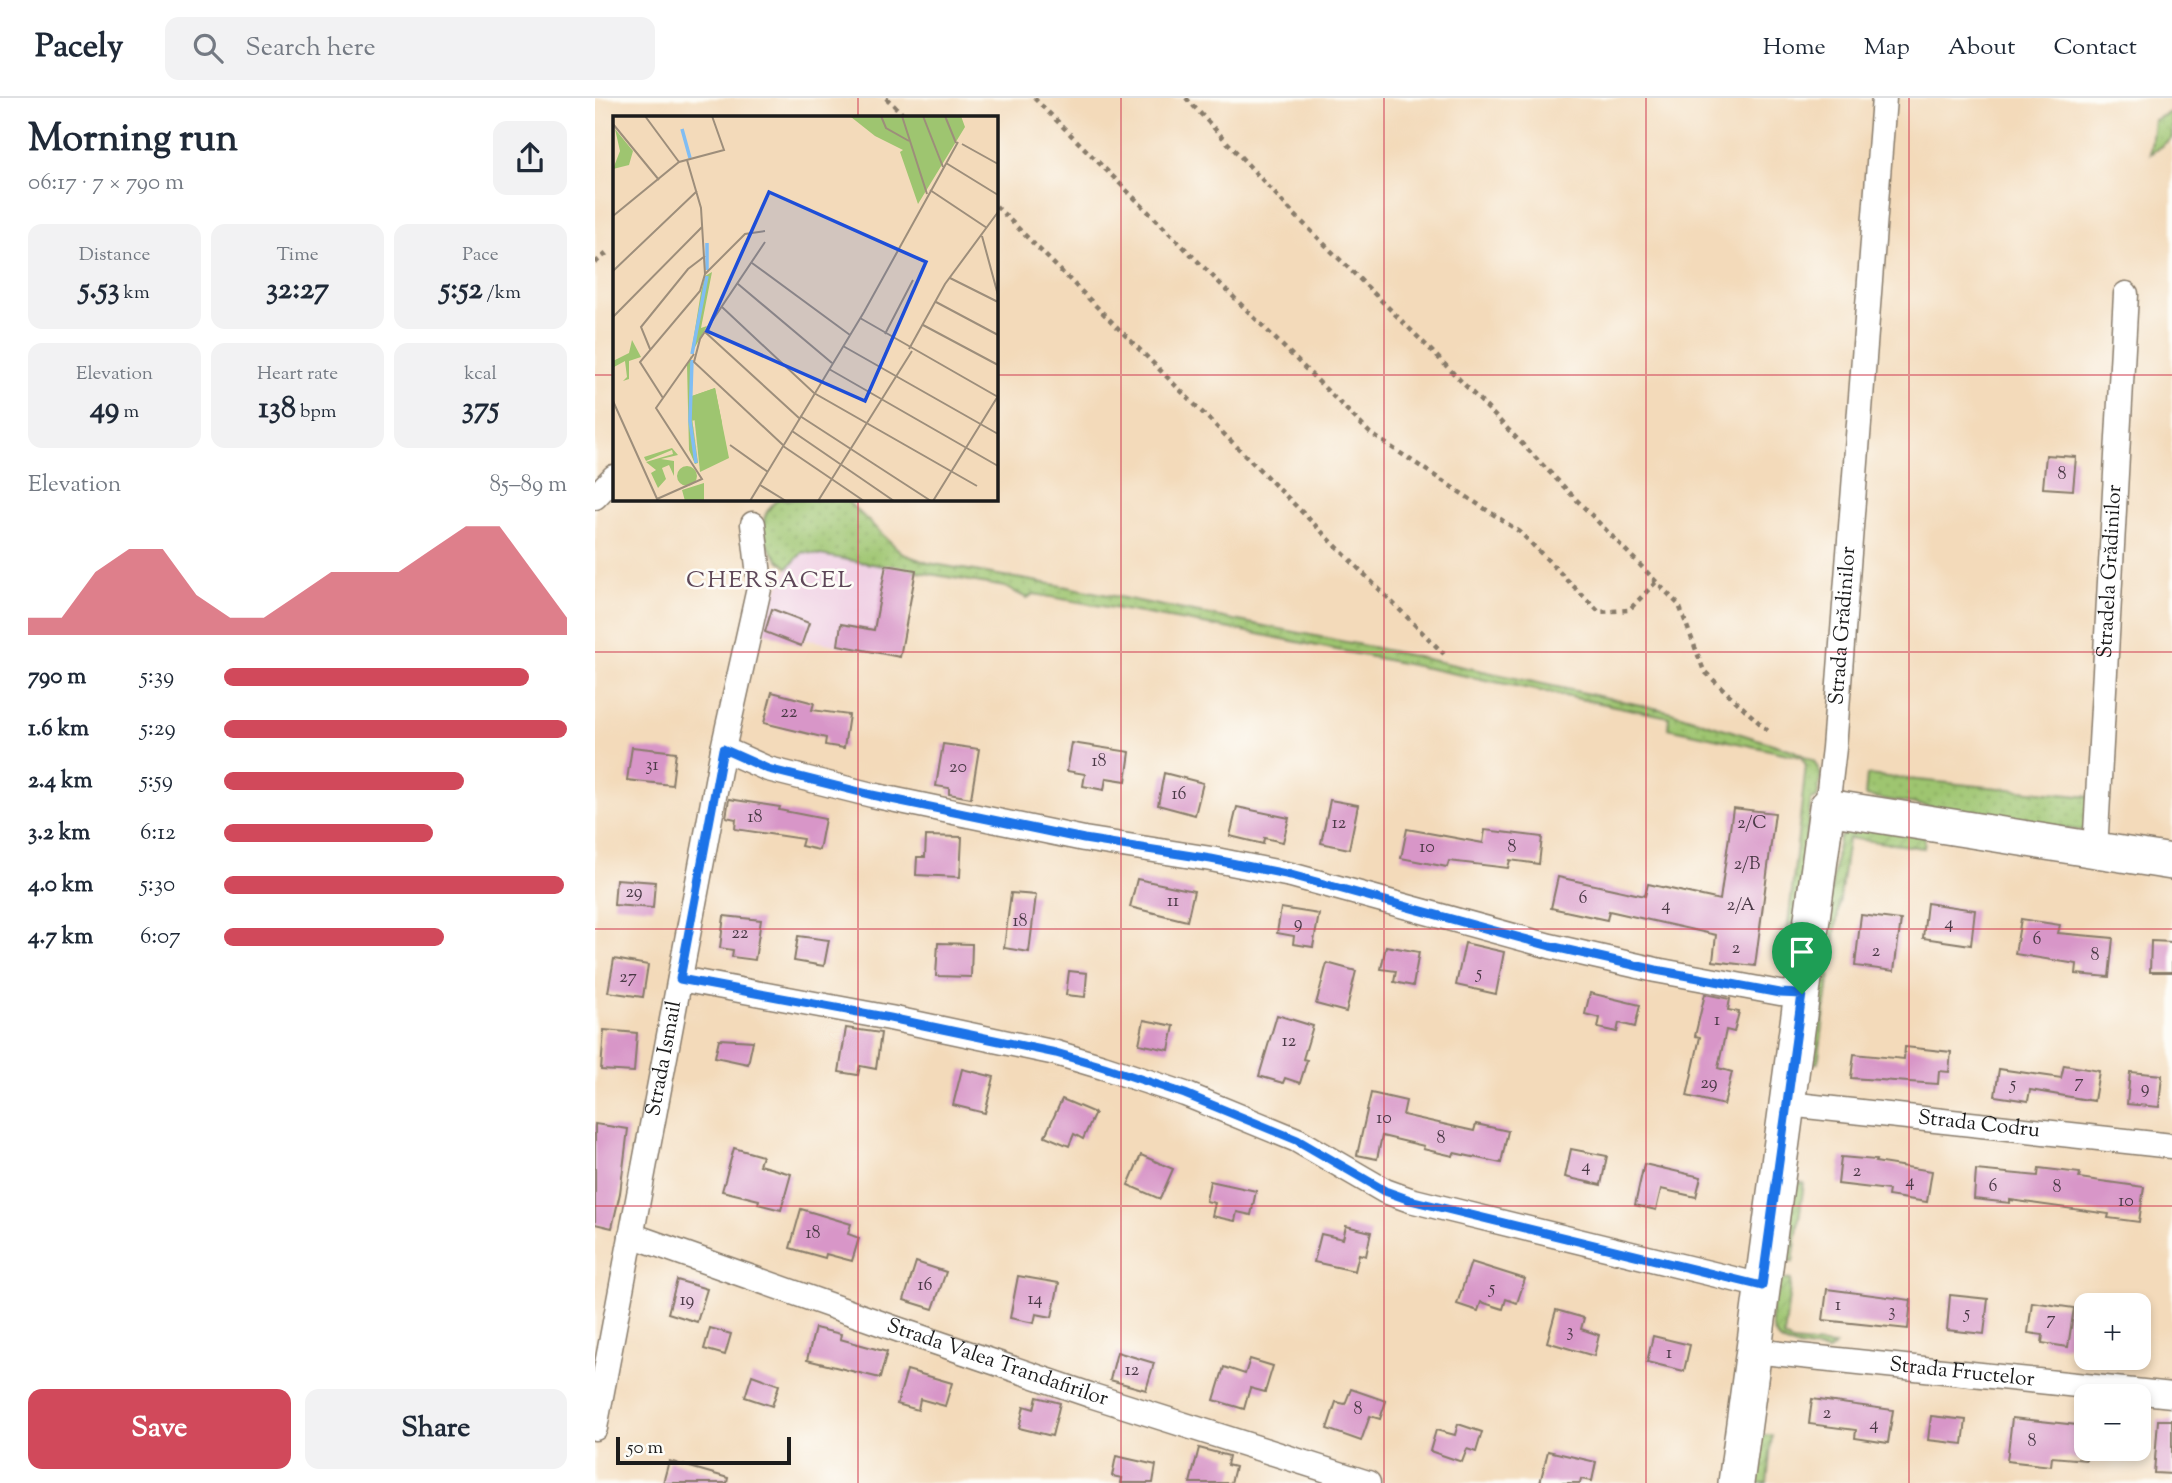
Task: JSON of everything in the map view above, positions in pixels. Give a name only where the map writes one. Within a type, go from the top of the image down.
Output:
[{"type":"street","name":"Strada Grădinilor","points":[[1828,807],[1884,98]]},
{"type":"street","name":"Stradela Grădinilor","points":[[2095,850],[2126,294]]},
{"type":"street","points":[[595,496],[613,478]]},
{"type":"street","name":"Strada Ismail","points":[[595,1428],[723,749],[760,584],[753,524]]},
{"type":"street","points":[[723,749],[768,769],[872,795],[1084,839],[1291,875],[1550,946],[1656,970],[1780,993],[1802,994]]},
{"type":"street","points":[[1736,1483],[1828,807],[2172,862]]},
{"type":"street","points":[[680,979],[890,1018],[1056,1053],[1185,1094],[1285,1135],[1385,1191],[1410,1200],[1762,1286]]},
{"type":"street","name":"Strada Codru","points":[[1787,1104],[2172,1146]]},
{"type":"street","name":"Strada Valea Trandafirilor","points":[[631,1235],[1077,1391],[1368,1483]]},
{"type":"street","name":"Strada Fructelor","points":[[1753,1351],[2172,1395]]},
{"type":"path","points":[[886,98],[905,116]]},
{"type":"path","points":[[1034,98],[1370,433],[1520,532],[1599,612],[1629,610],[1655,582]]},
{"type":"path","points":[[1186,98],[1294,214],[1423,342],[1679,605],[1704,671],[1769,732]]},
{"type":"path","points":[[997,207],[1444,654]]},
{"type":"path","points":[[595,263],[607,253]]},
{"type":"shaded area","points":[[803,552],[916,570],[900,657],[804,639],[801,646],[760,630],[763,618],[788,568]]},
{"type":"green space","points":[[2172,111],[2172,138],[2150,154],[2154,120]]},
{"type":"green space","points":[[777,500],[846,500],[903,554],[928,563],[1068,587],[1376,648],[1668,711],[1792,750],[1814,761],[1821,774],[1817,798],[1811,800],[1792,956],[1784,961],[1806,765],[1801,757],[1668,728],[1669,717],[1248,632],[1034,594],[1027,598],[1005,587],[803,552],[788,568],[773,552],[764,535],[765,517]]},
{"type":"green space","points":[[1867,775],[2090,797],[2088,825],[2083,831],[1865,796]]},
{"type":"green space","points":[[1853,826],[1925,836],[1924,848],[1848,838],[1818,1063],[1805,1063],[1839,838]]},
{"type":"green space","points":[[1787,1180],[1804,1183],[1793,1262],[1784,1258]]},
{"type":"green space","points":[[1775,1279],[1791,1280],[1784,1337],[1791,1342],[1835,1346],[1829,1351],[1794,1346],[1778,1338],[1771,1314]]},
{"type":"green space","points":[[1772,1435],[1767,1483],[1748,1483],[1756,1436]]},
{"type":"building","points":[[2046,455],[2076,457],[2073,490],[2043,488]]},
{"type":"building","points":[[886,565],[916,570],[900,657],[838,645],[841,624],[874,630]]},
{"type":"building","points":[[772,609],[809,623],[801,646],[765,632]]},
{"type":"building","points":[[772,692],[814,703],[812,710],[849,715],[844,748],[825,745],[826,738],[764,723]]},
{"type":"building","points":[[1072,743],[1130,752],[1126,781],[1106,778],[1104,790],[1083,786],[1085,774],[1067,771]]},
{"type":"building","points":[[943,744],[979,749],[971,798],[949,794],[949,788],[936,786]]},
{"type":"building","points":[[632,747],[676,752],[672,785],[627,780]]},
{"type":"building","points":[[1164,773],[1203,783],[1195,815],[1158,805]]},
{"type":"building","points":[[729,799],[780,807],[779,810],[825,819],[819,850],[801,846],[803,839],[735,829],[736,819],[726,817]]},
{"type":"building","points":[[1330,800],[1358,805],[1349,849],[1321,843]]},
{"type":"building","points":[[1237,807],[1289,818],[1283,842],[1264,838],[1263,844],[1230,836]]},
{"type":"building","points":[[1733,808],[1775,813],[1755,966],[1713,961],[1716,935],[1609,911],[1607,920],[1551,908],[1558,877],[1645,896],[1648,884],[1720,900]]},
{"type":"building","points":[[1407,829],[1483,843],[1485,830],[1542,837],[1539,864],[1510,860],[1508,868],[1449,861],[1447,867],[1401,858]]},
{"type":"building","points":[[926,836],[962,837],[960,877],[916,875],[917,857],[925,857]]},
{"type":"building","points":[[616,879],[655,882],[653,908],[614,905]]},
{"type":"building","points":[[1137,879],[1194,891],[1187,921],[1130,907]]},
{"type":"building","points":[[1011,893],[1036,895],[1029,952],[1004,948]]},
{"type":"building","points":[[1927,903],[1975,910],[1971,945],[1923,938]]},
{"type":"building","points":[[1281,908],[1319,914],[1313,947],[1293,944],[1294,936],[1277,933]]},
{"type":"building","points":[[1861,915],[1901,920],[1894,971],[1855,966]]},
{"type":"building","points":[[724,916],[761,920],[755,960],[732,957],[733,950],[720,948]]},
{"type":"building","points":[[2021,919],[2060,925],[2058,933],[2113,938],[2109,977],[2076,974],[2077,964],[2015,954]]},
{"type":"building","points":[[798,936],[829,940],[824,966],[794,961]]},
{"type":"building","points":[[2151,941],[2172,942],[2172,972],[2150,972]]},
{"type":"building","points":[[938,943],[972,944],[971,977],[936,976]]},
{"type":"building","points":[[1465,943],[1504,952],[1496,994],[1456,985]]},
{"type":"building","points":[[1386,946],[1419,952],[1413,986],[1394,982],[1396,971],[1381,969]]},
{"type":"building","points":[[614,959],[648,965],[643,997],[608,992]]},
{"type":"building","points":[[1327,963],[1356,971],[1346,1012],[1316,1004]]},
{"type":"building","points":[[1069,971],[1087,973],[1085,997],[1066,995]]},
{"type":"building","points":[[1590,993],[1640,1005],[1635,1027],[1619,1023],[1617,1032],[1598,1028],[1600,1018],[1585,1014]]},
{"type":"building","points":[[1705,994],[1730,999],[1728,1010],[1739,1012],[1734,1032],[1726,1030],[1718,1068],[1732,1072],[1724,1105],[1687,1096],[1700,1037],[1695,1036]]},
{"type":"building","points":[[1277,1015],[1313,1026],[1303,1059],[1307,1060],[1300,1083],[1285,1078],[1283,1083],[1259,1076]]},
{"type":"building","points":[[1144,1020],[1174,1026],[1169,1050],[1139,1044]]},
{"type":"building","points":[[846,1028],[881,1033],[876,1069],[860,1066],[858,1075],[839,1072]]},
{"type":"building","points":[[604,1030],[637,1033],[634,1072],[601,1070]]},
{"type":"building","points":[[719,1039],[753,1041],[748,1064],[715,1057]]},
{"type":"building","points":[[1905,1047],[1951,1052],[1949,1072],[1939,1071],[1938,1084],[1851,1078],[1854,1054],[1904,1059]]},
{"type":"building","points":[[2064,1065],[2099,1071],[2094,1101],[2030,1090],[2028,1101],[1995,1096],[1999,1069],[2061,1078]]},
{"type":"building","points":[[962,1069],[994,1077],[985,1113],[953,1105]]},
{"type":"building","points":[[2130,1072],[2162,1075],[2159,1107],[2127,1104]]},
{"type":"building","points":[[1371,1093],[1406,1101],[1403,1115],[1474,1131],[1476,1124],[1508,1131],[1501,1163],[1454,1153],[1453,1156],[1382,1136],[1377,1159],[1357,1155]]},
{"type":"building","points":[[1062,1099],[1095,1113],[1083,1139],[1074,1134],[1069,1146],[1045,1136]]},
{"type":"building","points":[[595,1124],[628,1129],[620,1193],[612,1228],[595,1224]]},
{"type":"building","points":[[734,1148],[762,1156],[759,1165],[791,1174],[781,1210],[758,1204],[759,1200],[722,1191]]},
{"type":"building","points":[[1571,1149],[1607,1156],[1601,1185],[1565,1177]]},
{"type":"building","points":[[1141,1155],[1173,1169],[1160,1199],[1128,1185]]},
{"type":"building","points":[[1841,1157],[1876,1160],[1875,1162],[1932,1171],[1927,1202],[1888,1196],[1889,1190],[1838,1184]]},
{"type":"building","points":[[1644,1164],[1701,1177],[1696,1197],[1661,1189],[1656,1210],[1635,1205]]},
{"type":"building","points":[[2039,1168],[2080,1173],[2079,1178],[2144,1187],[2139,1222],[2108,1218],[2109,1214],[2010,1200],[2010,1203],[1974,1199],[1976,1170],[2038,1176]]},
{"type":"building","points":[[1210,1181],[1256,1191],[1251,1215],[1237,1212],[1235,1221],[1212,1216],[1215,1203],[1206,1201]]},
{"type":"building","points":[[801,1209],[851,1224],[848,1234],[859,1238],[852,1261],[826,1254],[825,1258],[790,1248]]},
{"type":"building","points":[[1346,1226],[1371,1232],[1366,1256],[1359,1254],[1355,1271],[1314,1262],[1321,1234],[1343,1239]]},
{"type":"building","points":[[916,1262],[946,1272],[933,1309],[904,1300]]},
{"type":"building","points":[[1471,1262],[1525,1279],[1517,1303],[1506,1299],[1503,1309],[1481,1302],[1478,1311],[1457,1304]]},
{"type":"building","points":[[1018,1276],[1059,1283],[1052,1317],[1036,1314],[1034,1323],[1010,1318]]},
{"type":"building","points":[[677,1280],[707,1289],[697,1322],[668,1313]]},
{"type":"building","points":[[1827,1289],[1911,1300],[1908,1329],[1823,1320]]},
{"type":"building","points":[[1950,1295],[1988,1299],[1984,1334],[1947,1330]]},
{"type":"building","points":[[2032,1302],[2074,1308],[2068,1347],[2042,1343],[2043,1335],[2028,1333]]},
{"type":"building","points":[[1556,1310],[1584,1318],[1581,1329],[1599,1335],[1594,1356],[1547,1342]]},
{"type":"building","points":[[710,1328],[731,1334],[725,1355],[704,1349]]},
{"type":"building","points":[[815,1328],[841,1334],[840,1339],[887,1352],[880,1378],[807,1360]]},
{"type":"building","points":[[1653,1336],[1690,1345],[1684,1371],[1647,1362]]},
{"type":"building","points":[[1117,1352],[1154,1363],[1146,1390],[1110,1380]]},
{"type":"building","points":[[1250,1359],[1273,1366],[1265,1392],[1250,1388],[1244,1409],[1214,1400],[1224,1367],[1245,1374]]},
{"type":"building","points":[[907,1370],[952,1383],[945,1406],[920,1399],[918,1410],[897,1404]]},
{"type":"building","points":[[752,1375],[779,1385],[772,1406],[745,1397]]},
{"type":"building","points":[[1351,1389],[1386,1401],[1380,1419],[1370,1416],[1361,1441],[1327,1429],[1336,1402],[1345,1404]]},
{"type":"building","points":[[1037,1397],[1060,1403],[1052,1436],[1019,1428],[1024,1406],[1034,1409]]},
{"type":"building","points":[[1812,1399],[1893,1410],[1888,1443],[1855,1438],[1856,1430],[1809,1424]]},
{"type":"building","points":[[1931,1416],[1966,1420],[1963,1444],[1928,1440]]},
{"type":"building","points":[[2012,1418],[2074,1425],[2074,1459],[2052,1457],[2051,1466],[2007,1461]]},
{"type":"building","points":[[2158,1420],[2172,1420],[2172,1474],[2154,1473]]},
{"type":"building","points":[[1458,1424],[1482,1432],[1476,1452],[1467,1449],[1462,1462],[1430,1451],[1436,1430],[1455,1435]]},
{"type":"building","points":[[1199,1448],[1229,1456],[1227,1465],[1235,1467],[1231,1483],[1190,1483]]},
{"type":"building","points":[[1548,1451],[1596,1462],[1592,1481],[1581,1479],[1580,1483],[1540,1483]]},
{"type":"building","points":[[1116,1456],[1156,1465],[1153,1483],[1121,1483],[1122,1478],[1112,1476]]},
{"type":"building","points":[[669,1461],[728,1478],[727,1483],[663,1483]]},
{"type":"district","name":"CHERSACEL","points":[[770,581]]},
{"type":"route","points":[[723,749],[768,769],[872,795],[1084,839],[1291,875],[1550,946],[1656,970],[1780,993],[1802,994],[1762,1286],[1410,1200],[1385,1191],[1297,1140],[1185,1094],[1056,1053],[890,1018],[680,979],[723,749]]}]
